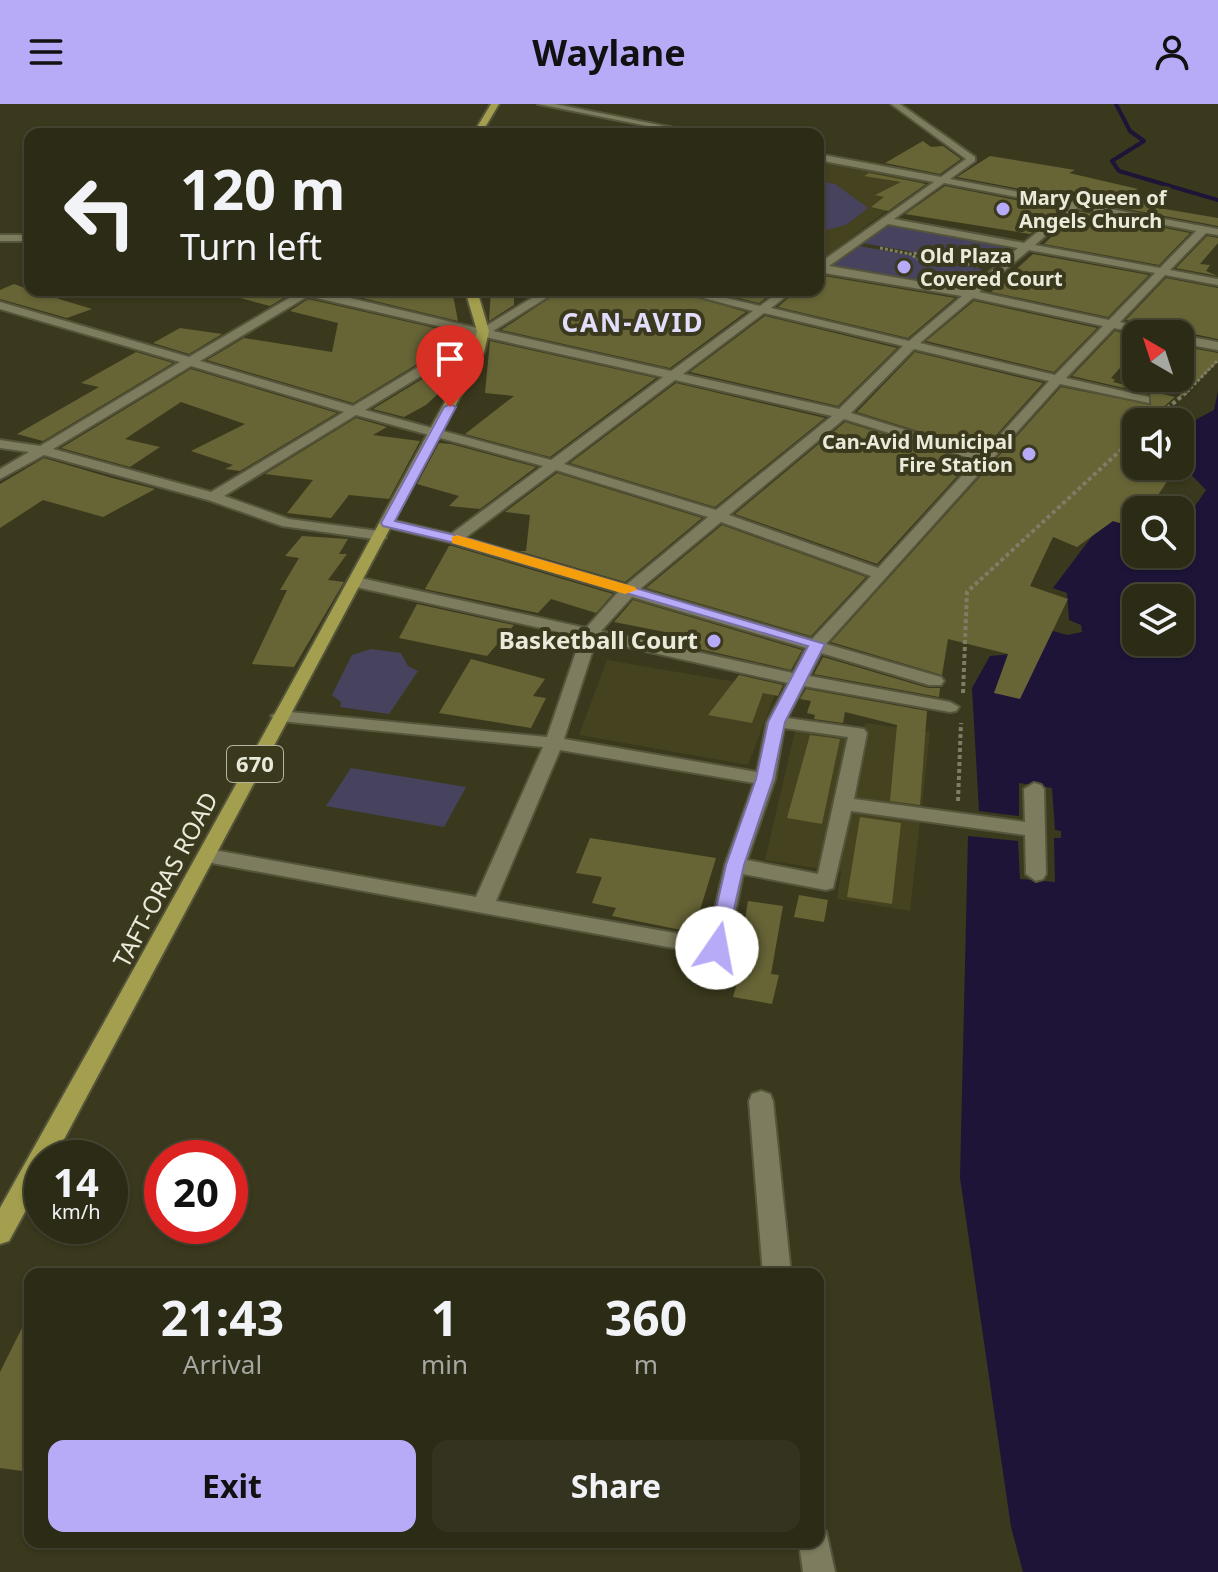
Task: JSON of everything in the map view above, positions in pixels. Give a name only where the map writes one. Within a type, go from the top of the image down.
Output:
[{"type":"main road","points":[[481,128],[495,104]]},
{"type":"main road","points":[[473,296],[483,331]]},
{"type":"main road","name":"TAFT-ORAS ROAD","points":[[0,1233],[436,435],[478,352],[483,331]]},
{"type":"street","points":[[542,104],[670,128]]},
{"type":"street","points":[[619,104],[635,121]]},
{"type":"street","points":[[824,264],[972,159],[895,104]]},
{"type":"street","points":[[824,158],[1211,231]]},
{"type":"street","points":[[483,906],[554,743],[590,634],[629,590],[842,414],[913,343],[1073,207]]},
{"type":"street","points":[[884,220],[1218,282]]},
{"type":"street","points":[[208,856],[717,948],[735,865],[765,779],[776,722],[817,644],[1057,380],[1164,271],[1211,231]]},
{"type":"street","points":[[0,238],[24,238]]},
{"type":"street","points":[[824,269],[971,294],[1122,326]]},
{"type":"street","points":[[0,475],[192,363],[296,296]]},
{"type":"street","points":[[326,296],[842,414],[986,459]]},
{"type":"street","points":[[213,497],[543,296]]},
{"type":"street","points":[[705,296],[1144,400]]},
{"type":"street","points":[[454,539],[668,376],[779,296]]},
{"type":"street","points":[[0,305],[358,409],[436,435],[554,465],[719,516],[881,574]]},
{"type":"street","points":[[1194,342],[1218,346]]},
{"type":"street","points":[[0,444],[42,450],[213,497],[287,523],[384,529],[454,539],[935,681]]},
{"type":"street","points":[[356,582],[800,680],[958,706]]},
{"type":"street","points":[[280,716],[554,743],[765,779]]},
{"type":"street","points":[[735,865],[826,883],[858,733],[776,722]]},
{"type":"street","points":[[1034,789],[1036,874]]},
{"type":"street","points":[[845,804],[1035,830]]},
{"type":"street","points":[[761,1101],[776,1268]]},
{"type":"street","points":[[816,1548],[819,1572]]},
{"type":"path","points":[[932,258],[927,252],[910,254],[918,259],[932,258],[999,270]]},
{"type":"path","points":[[1168,408],[1199,382],[1218,360]]},
{"type":"path","points":[[957,819],[958,706],[967,592],[1122,449]]},
{"type":"shaded area","points":[[824,158],[930,178],[824,258]]},
{"type":"shaded area","points":[[824,182],[835,184],[868,208],[846,225],[824,230]]},
{"type":"shaded area","points":[[881,224],[1008,246],[987,265],[857,242]]},
{"type":"shaded area","name":"Old Plaza Covered Court","points":[[854,245],[982,269],[959,290],[825,265]]},
{"type":"shaded area","points":[[1218,391],[1218,1572],[1023,1572],[1011,1527],[960,1178],[968,836],[1018,841],[1020,879],[1055,882],[1054,838],[1061,838],[1061,831],[1055,830],[1052,788],[1019,783],[1019,816],[979,811],[972,688],[990,656],[1036,652],[1046,629],[1067,635],[1082,632],[1081,625],[1069,620],[1067,593],[1053,588],[1105,519],[1122,524],[1122,568],[1194,568],[1194,508],[1206,490],[1194,478],[1196,420],[1214,410]]},
{"type":"shaded area","points":[[371,649],[401,653],[408,666],[418,671],[389,714],[340,707],[341,702],[332,695],[352,655]]},
{"type":"shaded area","points":[[607,660],[777,689],[748,765],[579,735]]},
{"type":"shaded area","points":[[865,723],[930,732],[910,911],[837,899],[841,872],[765,860],[795,731],[862,740]]},
{"type":"shaded area","points":[[351,768],[466,787],[444,827],[326,806]]},
{"type":"building","points":[[923,141],[931,147],[943,146],[961,159],[940,174],[885,163]]},
{"type":"building","points":[[990,156],[1075,170],[1069,173],[1138,189],[1123,196],[1159,202],[1153,207],[1218,218],[1218,226],[957,177]]},
{"type":"building","points":[[869,173],[926,184],[888,211],[871,207],[884,197],[875,195],[901,182],[864,176]]},
{"type":"building","points":[[945,186],[1061,209],[1030,234],[905,214]]},
{"type":"building","points":[[1078,211],[1190,233],[1159,265],[1044,244]]},
{"type":"building","points":[[1207,236],[1218,238],[1218,243],[1200,264],[1210,265],[1206,271],[1218,276],[1176,268]]},
{"type":"building","points":[[1033,254],[1149,275],[1108,317],[991,292]]},
{"type":"building","points":[[824,276],[955,298],[908,338],[778,307],[790,296],[824,296]]},
{"type":"building","points":[[1166,278],[1218,288],[1218,339],[1194,334],[1194,320],[1126,320]]},
{"type":"building","points":[[14,284],[24,288],[24,296],[50,296],[92,309],[67,318],[0,299],[0,290]]},
{"type":"building","points":[[240,296],[287,296],[270,306]]},
{"type":"building","points":[[354,296],[453,296],[458,321]]},
{"type":"building","points":[[491,296],[514,296],[514,305],[489,321]]},
{"type":"building","points":[[553,296],[691,296],[746,312],[670,368],[501,330]]},
{"type":"building","points":[[730,296],[768,296],[759,303]]},
{"type":"building","points":[[308,299],[461,334],[462,337],[353,403],[207,360],[244,338],[332,352],[338,323],[290,311]]},
{"type":"building","points":[[974,301],[1097,328],[1054,372],[926,341]]},
{"type":"building","points":[[765,316],[897,348],[838,406],[690,372]]},
{"type":"building","points":[[180,328],[222,334],[189,354],[153,343]]},
{"type":"building","points":[[1115,331],[1122,333],[1122,366],[1111,378],[1115,380],[1113,382],[1122,384],[1122,388],[1072,376]]},
{"type":"building","points":[[490,341],[656,378],[550,457],[465,434],[514,396],[485,393]]},
{"type":"building","points":[[1194,349],[1218,353],[1218,362],[1194,385]]},
{"type":"building","points":[[136,352],[173,363],[43,441],[17,434],[99,387],[81,383]]},
{"type":"building","points":[[915,352],[1043,383],[982,451],[857,412]]},
{"type":"building","points":[[465,353],[448,389],[443,389],[426,405],[404,417],[373,409]]},
{"type":"building","points":[[191,369],[337,413],[240,471],[225,469],[233,465],[191,451],[245,424],[181,402],[125,439],[160,447],[130,467],[61,448]]},
{"type":"building","points":[[676,383],[825,418],[715,507],[570,463]]},
{"type":"building","points":[[1061,387],[1151,405],[1150,394],[1141,392],[1175,397],[1162,408],[1122,408],[1122,480],[1168,480],[1157,496],[1122,496],[1122,524],[1113,521],[1077,547],[1053,537],[1030,586],[1068,599],[1020,699],[994,693],[1008,654],[948,639],[942,675],[831,642]]},
{"type":"building","points":[[356,418],[387,427],[373,435],[420,441],[389,499],[349,495],[331,518],[287,513],[313,480],[265,474]]},
{"type":"building","points":[[845,422],[971,461],[877,564],[735,514]]},
{"type":"building","points":[[439,443],[536,467],[480,509],[449,506],[459,496],[417,484]]},
{"type":"building","points":[[44,458],[155,489],[103,517],[43,500],[0,528],[0,484]]},
{"type":"building","points":[[557,473],[702,518],[625,582],[519,551],[526,551],[530,515],[505,512]]},
{"type":"building","points":[[722,525],[866,577],[811,636],[646,588]]},
{"type":"building","points":[[302,536],[348,539],[339,554],[347,554],[328,580],[344,582],[294,667],[252,664],[287,590],[280,590],[299,558],[285,556]]},
{"type":"building","points":[[449,546],[613,594],[596,613],[551,599],[538,613],[425,589]]},
{"type":"building","points":[[633,600],[802,650],[791,670],[669,642],[675,634],[614,622]]},
{"type":"building","points":[[417,604],[514,625],[487,656],[399,638]]},
{"type":"building","points":[[823,657],[928,688],[940,688],[939,697],[814,674]]},
{"type":"building","points":[[471,659],[545,679],[533,696],[546,698],[531,728],[439,713]]},
{"type":"building","points":[[739,675],[783,685],[778,696],[763,693],[752,723],[708,715]]},
{"type":"building","points":[[806,689],[927,711],[920,805],[890,801],[897,725],[845,712],[843,723],[814,719],[815,715],[807,713],[811,701],[800,699]]},
{"type":"building","points":[[810,735],[840,739],[822,824],[787,818]]},
{"type":"building","points":[[860,817],[901,823],[892,904],[847,897]]},
{"type":"building","points":[[590,838],[716,858],[700,910],[711,912],[706,935],[612,916],[616,908],[592,903],[602,877],[576,873]]},
{"type":"building","points":[[799,895],[828,900],[824,922],[794,917]]},
{"type":"building","points":[[748,901],[783,906],[771,974],[779,975],[772,1004],[733,997],[746,952],[738,951],[740,942],[733,940],[737,917],[745,919]]},
{"type":"building","points":[[24,1324],[24,1471],[0,1468],[0,1372]]},
{"type":"waterway","points":[[1116,104],[1130,131],[1144,141],[1112,161],[1119,171],[1218,200]]},
{"type":"slow traffic","points":[[457,540],[630,590]]},
{"type":"place","name":"Mary Queen of Angels Church","points":[[1003,209]]},
{"type":"place","name":"Old Plaza Covered Court","points":[[904,267]]},
{"type":"place","name":"Can-Avid Municipal Fire Station","points":[[1029,454]]},
{"type":"place","name":"Basketball Court","points":[[714,641]]},
{"type":"district","name":"CAN-AVID","points":[[633,323]]},
{"type":"route","points":[[450,407],[387,523],[454,539],[817,644],[776,722],[765,779],[735,865],[717,948]]}]
